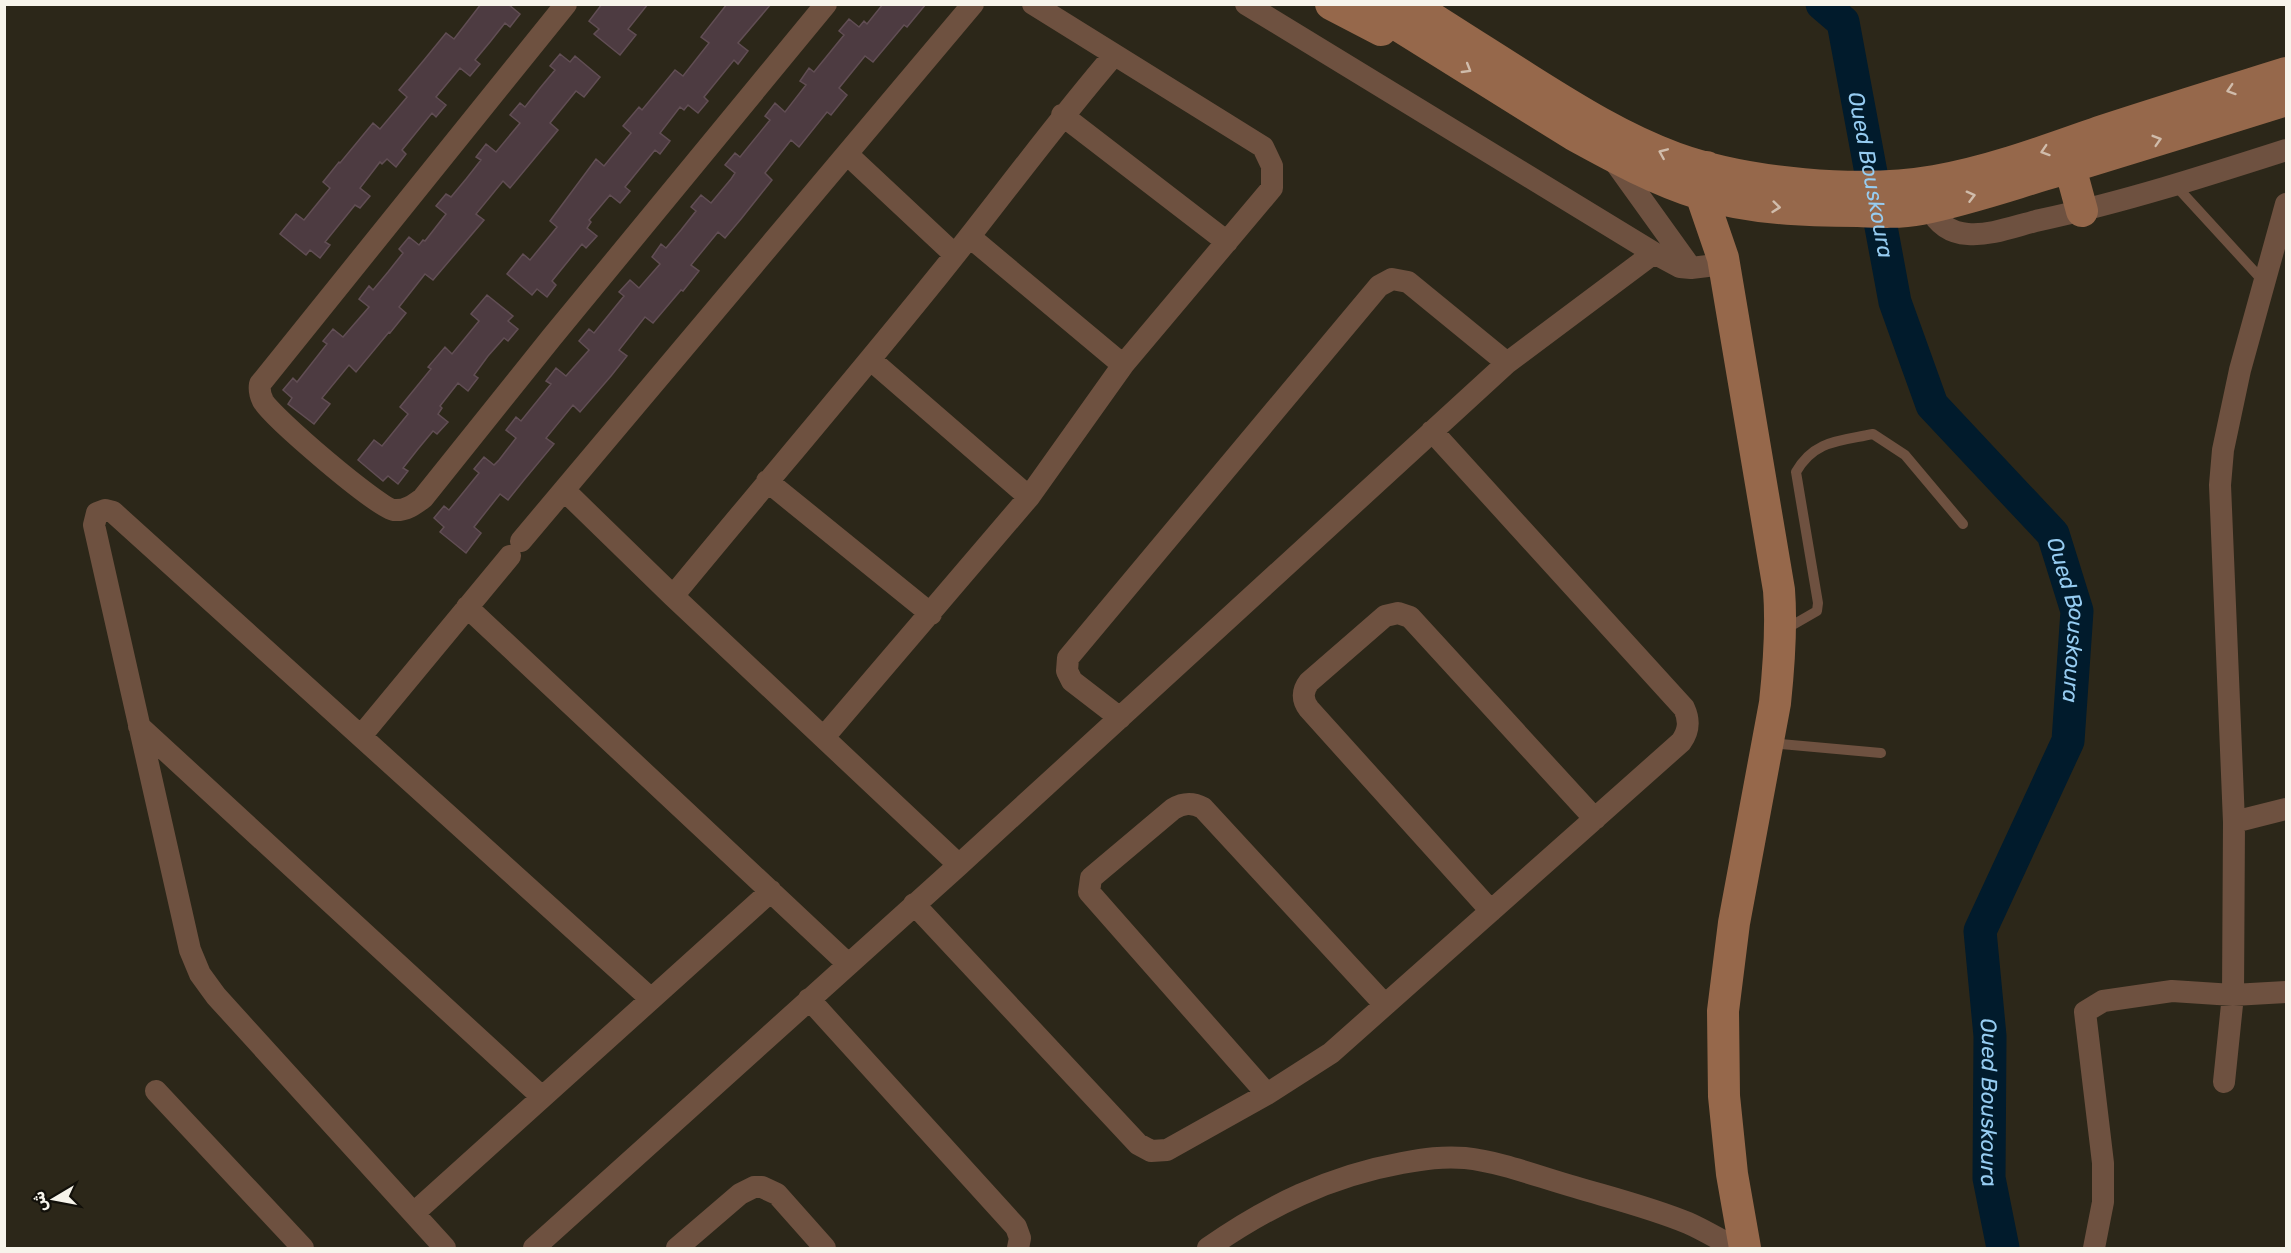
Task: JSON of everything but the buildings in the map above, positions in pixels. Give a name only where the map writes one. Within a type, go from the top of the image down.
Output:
[{"type":"main road","points":[[1331,4],[1404,42],[1439,51]]},
{"type":"main road","points":[[1364,4],[1609,154],[1646,172],[1741,189],[1826,199],[1890,199],[1929,207],[2070,167],[2286,100]]},
{"type":"main road","points":[[1410,4],[1574,108],[1636,141],[1675,158],[1704,181],[1723,261],[1779,590],[1781,631],[1777,685],[1734,923],[1723,1011],[1724,1096],[1732,1174],[1745,1248]]},
{"type":"main road","points":[[1890,199],[1912,184],[1955,177],[2019,159],[2286,73]]},
{"type":"main road","points":[[2070,167],[2082,211]]},
{"type":"main road","points":[[1723,261],[1741,189]]},
{"type":"street","points":[[566,4],[260,384],[259,392],[270,411],[385,508],[400,510],[410,507],[423,498],[552,337],[826,4]]},
{"type":"street","points":[[361,736],[515,548],[973,4]]},
{"type":"street","points":[[824,737],[1029,497],[1123,365],[1272,188],[1272,166],[1263,147],[1033,4]]},
{"type":"street","points":[[1246,4],[1654,253],[1680,267],[1691,268],[1723,261]]},
{"type":"street","points":[[673,596],[767,481],[871,360],[970,237],[1062,115],[1114,55]]},
{"type":"street","points":[[1062,115],[1227,242]]},
{"type":"street","points":[[1929,207],[1940,223],[1959,233],[1970,234],[2082,211],[2176,186],[2286,150]]},
{"type":"street","points":[[847,154],[955,255]]},
{"type":"street","points":[[1609,154],[1691,268]]},
{"type":"street","points":[[2224,1082],[2233,995],[2234,822],[2220,484],[2223,450],[2240,370],[2286,204]]},
{"type":"street","points":[[970,237],[1123,365]]},
{"type":"street","points":[[534,1248],[959,865],[1507,363],[1654,253]]},
{"type":"street","points":[[1120,718],[1072,681],[1066,665],[1072,652],[1379,286],[1392,279],[1408,282],[1507,363]]},
{"type":"street","points":[[871,360],[1029,497]]},
{"type":"street","points":[[914,904],[1138,1144],[1144,1148],[1159,1151],[1174,1147],[1267,1094],[1331,1053],[1681,742],[1688,729],[1687,715],[1677,699],[1432,431]]},
{"type":"street","points":[[767,481],[931,614]]},
{"type":"street","points":[[564,490],[673,596],[959,865]]},
{"type":"street","points":[[445,1248],[216,996],[200,974],[190,950],[94,525],[98,513],[105,510],[113,512],[651,999]]},
{"type":"street","points":[[467,607],[848,964]]},
{"type":"street","points":[[1491,911],[1309,709],[1304,693],[1309,682],[1385,616],[1398,613],[1410,616],[1595,819]]},
{"type":"street","points":[[139,726],[542,1097]]},
{"type":"street","points":[[1267,1094],[1089,891],[1091,878],[1173,809],[1185,804],[1198,805],[1203,808],[1385,1005]]},
{"type":"street","points":[[2234,822],[2286,809]]},
{"type":"street","points":[[414,1213],[771,891]]},
{"type":"street","points":[[2094,1248],[2103,1202],[2103,1163],[2085,1012],[2103,1001],[2172,991],[2233,995],[2286,992]]},
{"type":"street","points":[[809,999],[1016,1227],[1020,1238],[1018,1248]]},
{"type":"street","points":[[156,1091],[303,1248]]},
{"type":"street","points":[[1208,1248],[1242,1225],[1293,1197],[1334,1179],[1378,1167],[1437,1157],[1467,1159],[1504,1166],[1613,1198],[1688,1223],[1736,1248]]},
{"type":"street","points":[[676,1248],[740,1194],[754,1187],[762,1187],[777,1194],[825,1248]]},
{"type":"lane","points":[[2176,186],[2264,282]]},
{"type":"lane","points":[[1781,631],[1816,611],[1818,603],[1796,472],[1805,457],[1826,444],[1873,434],[1905,455],[1963,524]]},
{"type":"lane","points":[[1767,743],[1881,753]]},
{"type":"waterway","name":"Oued Bouskoura","points":[[1822,4],[1843,22],[1895,302],[1932,405],[2053,534],[2077,611],[2068,741],[1980,931],[1990,1036],[1989,1178],[2003,1248]]}]
